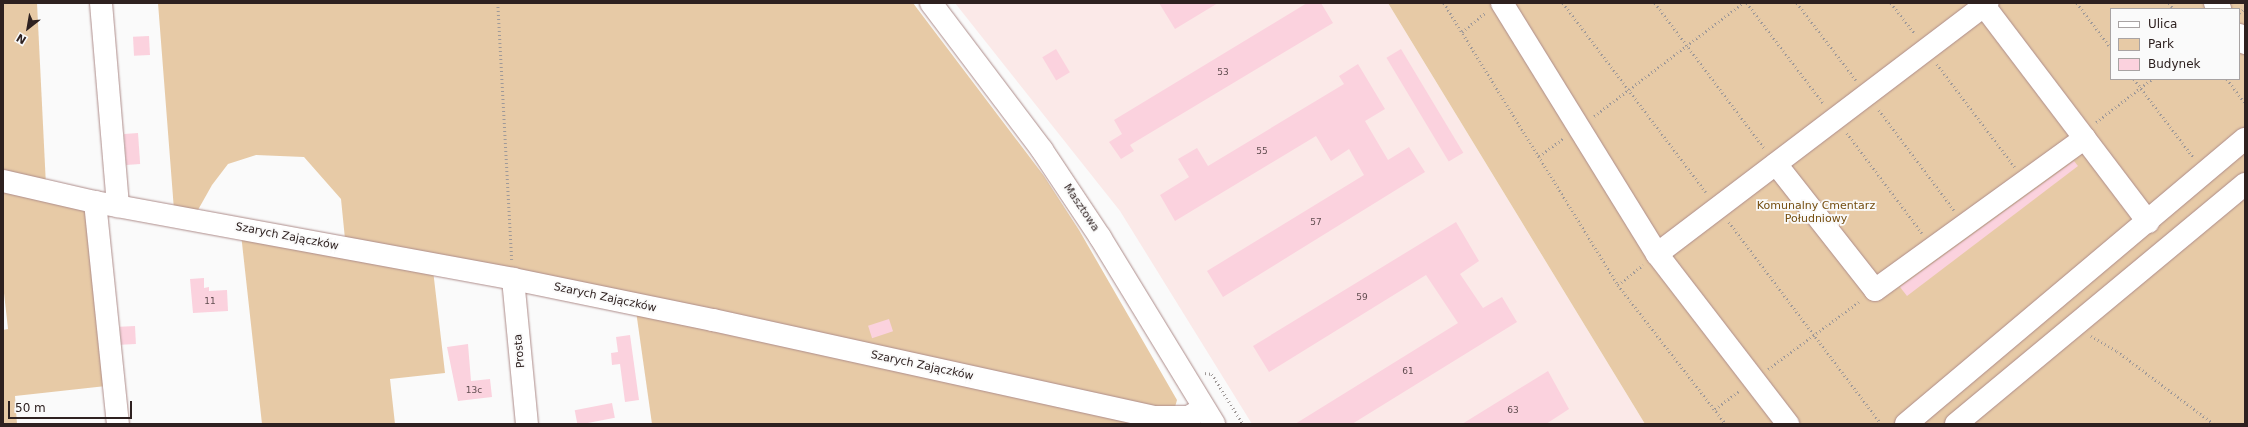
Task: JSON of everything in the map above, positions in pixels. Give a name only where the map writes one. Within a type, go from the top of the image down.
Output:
[{"type":"street","points":[[101,3],[118,206]]},
{"type":"street","name":"Masztowa","points":[[931,3],[1046,156],[1100,237],[1209,416]]},
{"type":"street","points":[[1657,254],[1927,50],[1985,4],[2148,222]]},
{"type":"street","points":[[1496,5],[1578,128],[1657,254],[1788,424]]},
{"type":"street","points":[[1776,164],[1875,290],[2026,181],[2083,135]]},
{"type":"street","points":[[1906,424],[2036,313],[2148,222],[2245,139]]},
{"type":"street","name":"Szarych Zajączków","points":[[3,181],[95,202],[513,279],[713,320],[1155,417],[1209,416]]},
{"type":"street","points":[[1956,424],[2245,184]]},
{"type":"street","points":[[95,202],[118,424]]},
{"type":"street","name":"Prosta","points":[[513,279],[527,424]]},
{"type":"path","points":[[498,3],[513,279]]},
{"type":"path","points":[[1444,3],[1618,285],[1726,424]]},
{"type":"path","points":[[1655,3],[1776,164]]},
{"type":"path","points":[[1539,156],[1743,3]]},
{"type":"path","points":[[1798,3],[1965,224]]},
{"type":"path","points":[[1891,3],[2026,181]]},
{"type":"path","points":[[2077,3],[2110,47]]},
{"type":"path","points":[[1462,32],[1496,5]]},
{"type":"path","points":[[2135,80],[2205,172]]},
{"type":"path","points":[[2083,135],[2151,80]]},
{"type":"path","points":[[2228,80],[2245,104]]},
{"type":"path","points":[[1618,285],[1657,254]]},
{"type":"path","points":[[1715,409],[1875,290]]},
{"type":"path","points":[[2074,326],[2117,351],[2214,424]]},
{"type":"path","points":[[1199,372],[1212,374],[1243,424]]},
{"type":"shaded area","points":[[955,3],[1388,3],[1645,424],[1252,424],[1120,211]]},
{"type":"green space","points":[[3,3],[37,3],[46,186],[3,177]]},
{"type":"green space","points":[[158,3],[913,3],[1044,176],[1079,230],[1177,400],[1175,407],[1154,410],[345,239],[341,199],[304,157],[256,155],[228,164],[212,185],[194,217],[174,210]]},
{"type":"green space","name":"Komunalny Cmentarz Południowy","points":[[1388,3],[2245,3],[2245,424],[1645,424]]},
{"type":"green space","points":[[3,187],[87,204],[106,386],[15,396],[17,424],[3,424],[3,330],[8,329],[3,284]]},
{"type":"green space","points":[[241,234],[433,270],[445,373],[390,379],[395,424],[262,424]]},
{"type":"green space","points":[[636,311],[1178,424],[652,424]]},
{"type":"building","points":[[1159,3],[1218,3],[1175,29]]},
{"type":"building","points":[[1307,3],[1321,3],[1333,23],[1130,145],[1134,151],[1121,159],[1109,142],[1122,134],[1114,120]]},
{"type":"building","points":[[149,36],[150,55],[134,56],[133,37]]},
{"type":"building","points":[[1056,49],[1070,72],[1056,80],[1042,57]]},
{"type":"building","points":[[1401,49],[1463,153],[1449,161],[1386,58]]},
{"type":"building","points":[[1358,64],[1385,109],[1365,121],[1388,160],[1409,147],[1425,172],[1223,297],[1207,271],[1364,175],[1349,149],[1331,161],[1316,136],[1175,221],[1160,195],[1189,177],[1178,159],[1197,148],[1208,166],[1344,84],[1339,76]]},
{"type":"building","points":[[138,133],[140,164],[126,165],[124,134]]},
{"type":"building","points":[[2074,161],[2078,166],[1907,296],[1900,287]]},
{"type":"building","points":[[1456,222],[1479,261],[1460,274],[1483,308],[1502,297],[1517,322],[1352,424],[1295,424],[1458,323],[1426,275],[1269,372],[1253,346]]},
{"type":"building","points":[[204,278],[204,288],[209,287],[209,291],[227,290],[228,311],[193,313],[190,279]]},
{"type":"building","points":[[889,319],[893,331],[872,338],[868,326]]},
{"type":"building","points":[[135,326],[136,344],[121,345],[120,327]]},
{"type":"building","points":[[630,335],[639,400],[625,402],[620,364],[612,365],[611,353],[618,352],[616,337]]},
{"type":"building","points":[[468,344],[471,381],[490,379],[492,397],[458,401],[447,347]]},
{"type":"building","points":[[1548,371],[1569,409],[1546,424],[1462,424]]},
{"type":"building","points":[[612,403],[615,418],[577,424],[575,410]]}]
